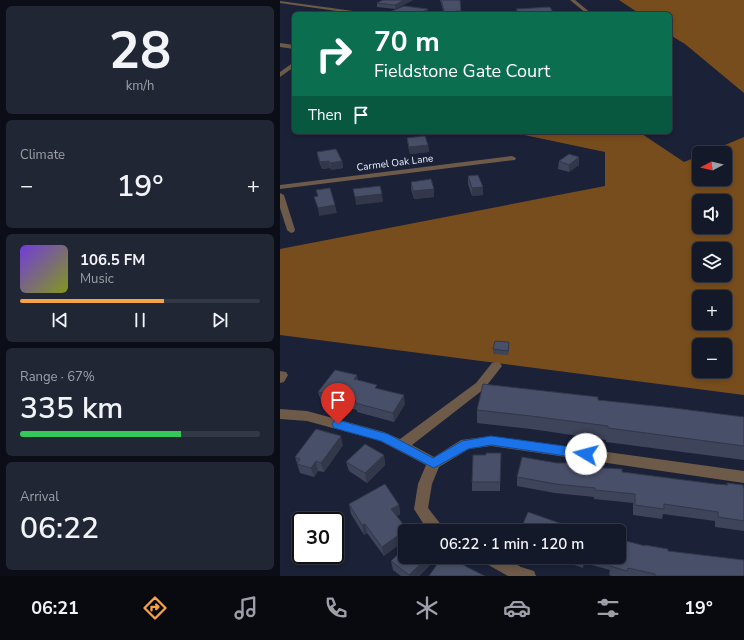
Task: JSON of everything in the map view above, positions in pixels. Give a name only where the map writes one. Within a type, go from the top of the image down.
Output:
[{"type":"street","points":[[572,0],[587,12]]},
{"type":"street","points":[[280,2],[353,12]]},
{"type":"street","points":[[280,46],[292,47]]},
{"type":"street","points":[[280,76],[292,66]]},
{"type":"street","name":"Carmel Oak Lane","points":[[280,187],[512,158]]},
{"type":"street","points":[[280,195],[291,230]]},
{"type":"street","points":[[401,446],[480,386],[496,366]]},
{"type":"street","points":[[280,414],[307,416],[384,437],[434,464]]},
{"type":"street","points":[[431,524],[421,509],[425,484],[434,464],[466,444],[491,441],[744,477]]},
{"type":"street","points":[[501,564],[518,573],[528,576]]},
{"type":"shaded area","points":[[619,0],[744,0],[744,93],[685,44],[672,36],[672,12],[637,12]]},
{"type":"shaded area","points":[[520,134],[642,134],[684,162],[692,159],[692,186],[732,186],[732,146],[723,146],[744,137],[744,395],[280,335],[280,249],[605,186],[605,152]]},
{"type":"building","points":[[383,0],[404,0],[395,5],[377,3]]},
{"type":"building","points":[[441,0],[460,0],[461,11],[444,12]]},
{"type":"building","points":[[404,6],[428,9],[422,12],[390,12]]},
{"type":"building","points":[[550,7],[553,12],[518,12],[516,9]]},
{"type":"building","points":[[425,136],[428,145],[409,147],[407,138]]},
{"type":"building","points":[[336,149],[342,161],[330,163],[329,161],[320,162],[317,152]]},
{"type":"building","points":[[569,154],[579,157],[569,165],[559,161]]},
{"type":"building","points":[[478,175],[483,187],[472,188],[468,176]]},
{"type":"building","points":[[431,179],[434,189],[413,191],[411,182]]},
{"type":"building","points":[[380,186],[382,194],[355,197],[353,189]]},
{"type":"building","points":[[330,188],[335,205],[318,208],[314,197],[318,196],[316,190]]},
{"type":"building","points":[[495,341],[509,342],[508,351],[493,349]]},
{"type":"building","points":[[335,370],[357,375],[354,379],[377,385],[375,388],[404,395],[393,413],[355,403],[356,401],[318,392]]},
{"type":"building","points":[[483,384],[598,397],[598,400],[744,417],[744,446],[608,428],[608,426],[477,410]]},
{"type":"building","points":[[316,429],[341,436],[321,463],[316,461],[311,468],[297,464],[300,459],[295,457]]},
{"type":"building","points":[[365,444],[384,455],[365,473],[346,462]]},
{"type":"building","points":[[486,453],[501,453],[500,482],[472,482],[473,455],[486,455]]},
{"type":"building","points":[[522,457],[557,463],[584,463],[584,467],[622,469],[622,472],[715,484],[728,485],[727,483],[743,485],[744,521],[718,517],[718,512],[664,504],[664,509],[635,505],[635,494],[595,490],[595,488],[556,484],[517,477]]},
{"type":"building","points":[[385,484],[399,505],[391,509],[403,524],[398,524],[398,535],[382,547],[365,524],[362,525],[349,504]]},
{"type":"building","points":[[528,512],[562,524],[523,524]]},
{"type":"building","points":[[626,541],[645,546],[668,549],[668,551],[744,560],[744,576],[655,576],[655,574],[628,568],[627,571],[610,566],[610,564],[626,564]]},
{"type":"building","points":[[398,554],[398,564],[421,564],[409,575],[391,561]]},
{"type":"building","points":[[437,564],[462,564],[485,576],[429,576]]},
{"type":"route","points":[[338,424],[384,437],[434,464],[449,453],[466,444],[491,441],[586,454]]}]
